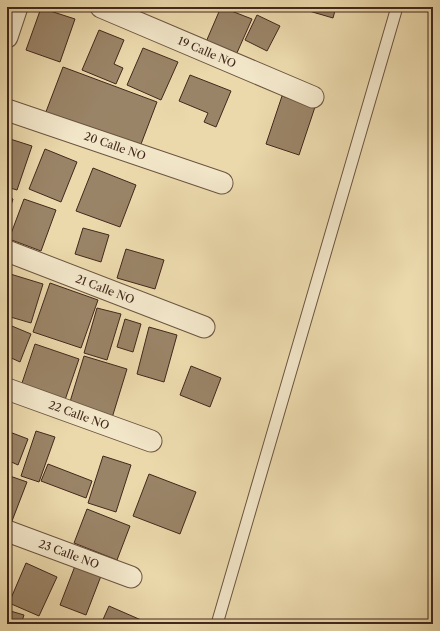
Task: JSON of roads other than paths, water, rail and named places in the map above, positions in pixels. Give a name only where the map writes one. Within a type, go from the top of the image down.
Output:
[{"type":"street","points":[[7,37],[17,7]]},
{"type":"street","name":"19 Calle NO","points":[[101,7],[312,97]]},
{"type":"street","name":"20 Calle NO","points":[[7,110],[222,182]]},
{"type":"street","name":"21 Calle NO","points":[[7,251],[204,327]]},
{"type":"street","name":"22 Calle NO","points":[[7,389],[151,441]]},
{"type":"street","name":"23 Calle NO","points":[[7,531],[131,577]]},
{"type":"lane","points":[[217,624],[397,7]]}]
